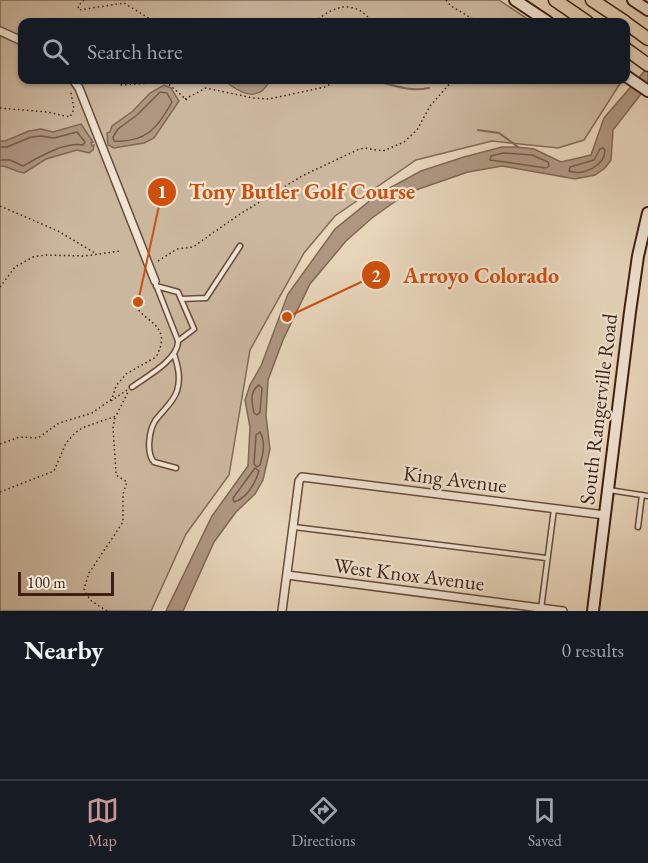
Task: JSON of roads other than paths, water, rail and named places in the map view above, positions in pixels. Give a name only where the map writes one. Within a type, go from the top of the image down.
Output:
[{"type":"highway","points":[[555,0],[581,18]]},
{"type":"highway","points":[[592,0],[618,18]]},
{"type":"highway","points":[[630,26],[648,39]]},
{"type":"highway","points":[[630,53],[648,65]]},
{"type":"main road","points":[[515,0],[542,18]]},
{"type":"main road","points":[[633,0],[647,9]]},
{"type":"main road","points":[[630,79],[648,92]]},
{"type":"main road","name":"South Rangerville Road","points":[[592,611],[636,267],[648,213]]},
{"type":"street","points":[[0,31],[18,39]]},
{"type":"street","points":[[76,84],[155,283]]},
{"type":"street","name":"King Avenue","points":[[293,526],[301,479],[310,477],[605,514]]},
{"type":"street","points":[[282,611],[293,526]]},
{"type":"street","name":"West Knox Avenue","points":[[287,575],[541,610],[563,611]]},
{"type":"lane","points":[[181,299],[206,298],[240,246]]},
{"type":"lane","points":[[155,283],[178,292],[194,329],[178,341]]},
{"type":"lane","points":[[132,387],[174,354],[178,346],[155,283]]},
{"type":"lane","points":[[174,354],[179,375],[178,390],[155,422],[150,453],[154,462],[176,468]]},
{"type":"lane","points":[[608,490],[648,496]]},
{"type":"lane","points":[[638,527],[642,495]]},
{"type":"lane","points":[[541,610],[554,508]]},
{"type":"lane","points":[[293,526],[546,558]]},
{"type":"water","points":[[648,67],[648,85],[613,130],[611,160],[595,175],[575,179],[502,166],[468,172],[407,193],[372,218],[346,241],[310,284],[283,340],[268,380],[266,416],[270,449],[263,480],[255,494],[236,512],[214,542],[183,611],[166,611],[212,516],[248,466],[250,427],[245,400],[250,385],[261,366],[288,294],[335,229],[377,195],[421,171],[464,157],[502,147],[534,149],[561,162],[591,155],[604,118]]},
{"type":"water","points":[[229,84],[267,84],[255,94],[236,89]]},
{"type":"water","points":[[164,85],[171,88],[179,101],[154,138],[144,143],[114,148],[108,145],[107,133],[110,132],[112,126],[133,111],[150,93]]},
{"type":"water","points":[[81,124],[93,142],[92,146],[94,145],[93,150],[89,153],[77,150],[46,159],[24,173],[0,166],[0,141],[29,131],[41,129],[53,132]]},
{"type":"waterway","points":[[388,84],[412,89],[429,88]]},
{"type":"waterway","points":[[478,130],[499,133],[518,147]]},
{"type":"place","name":"Tony Butler Golf Course","points":[[138,302]]},
{"type":"place","name":"Arroyo Colorado","points":[[287,317]]}]
